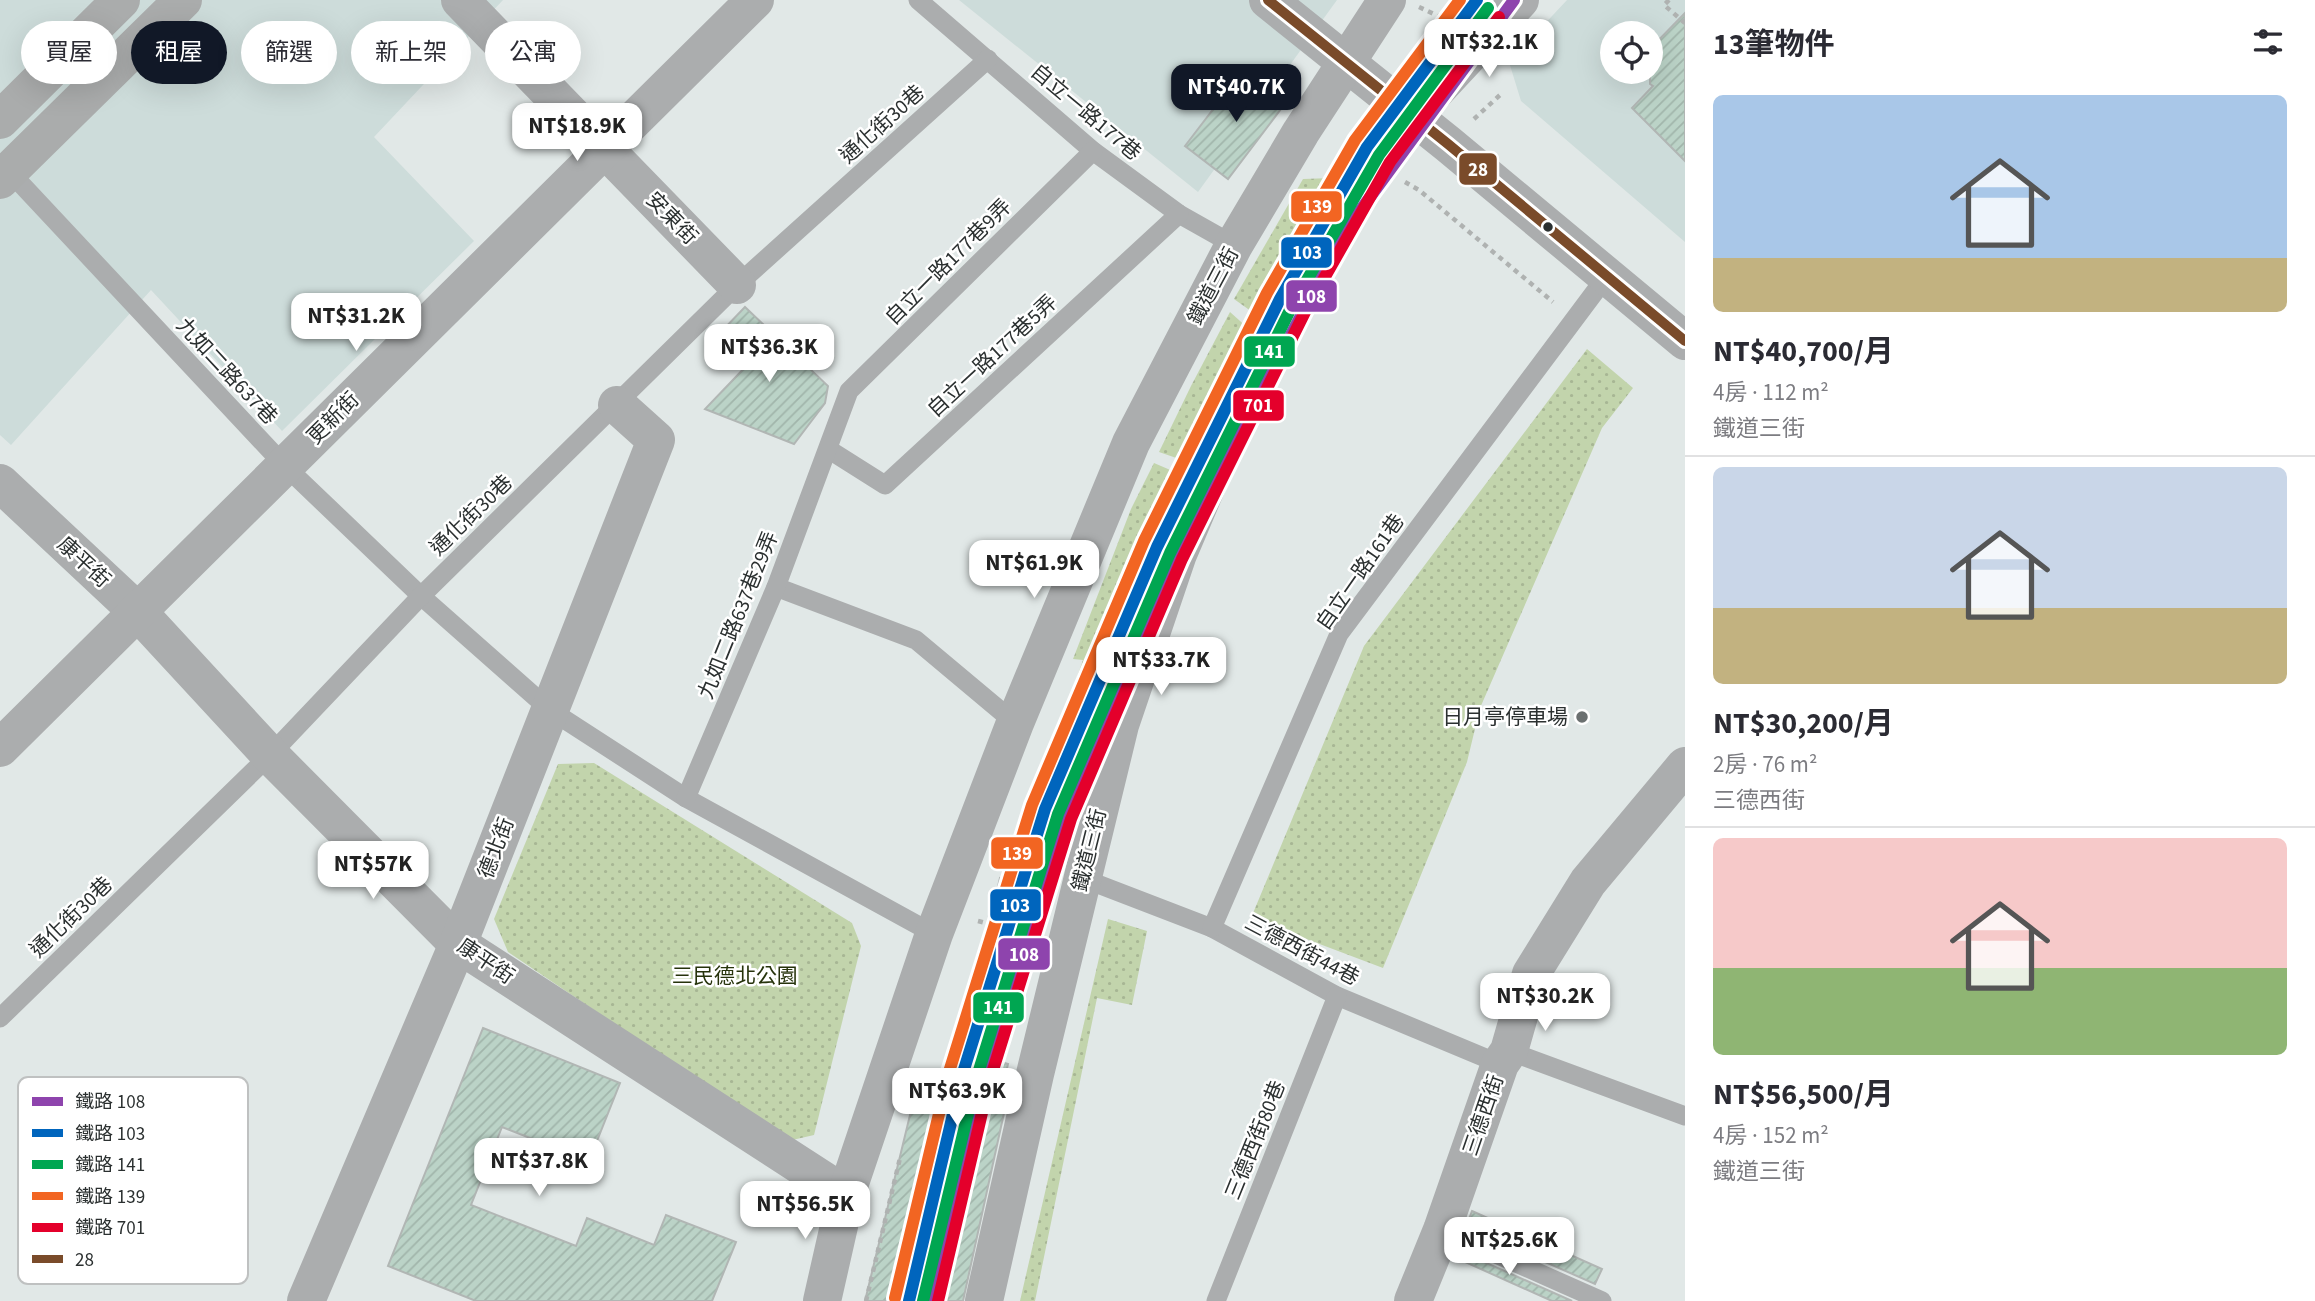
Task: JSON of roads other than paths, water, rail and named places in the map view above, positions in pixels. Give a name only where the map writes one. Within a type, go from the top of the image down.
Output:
[{"type":"street","points":[[0,120],[121,0]]},
{"type":"street","points":[[5,176],[183,0]]},
{"type":"street","name":"安東街","points":[[460,0],[737,285]]},
{"type":"street","name":"更新街","points":[[0,748],[755,0]]},
{"type":"street","points":[[1268,0],[1685,341]]},
{"type":"street","name":"鐵道三街","points":[[984,1301],[1035,1074],[1119,725],[1178,554],[1226,441],[1279,330],[1370,169],[1412,116],[1520,0]]},
{"type":"street","name":"鐵道三街","points":[[822,1301],[846,1195],[934,934],[1015,723],[1130,443],[1234,245],[1301,132],[1347,63],[1403,4]]},
{"type":"street","name":"德北街","points":[[306,1301],[458,944],[656,440],[617,405]]},
{"type":"street","name":"康平街","points":[[0,483],[138,612],[270,755],[458,944],[846,1195]]},
{"type":"street","name":"三德西街","points":[[1413,1301],[1505,1058],[1531,974],[1587,882],[1680,781]]},
{"type":"lane","name":"自立一路177巷","points":[[918,0],[1093,151],[1179,214],[1234,245]]},
{"type":"lane","name":"通化街30巷","points":[[0,1018],[270,755],[421,596],[737,285],[988,59]]},
{"type":"lane","name":"自立一路177巷9弄","points":[[828,449],[849,391],[1093,151]]},
{"type":"lane","name":"九如二路637巷","points":[[5,176],[285,466],[421,596],[550,710],[686,798],[934,934]]},
{"type":"lane","name":"自立一路177巷5弄","points":[[828,449],[885,485],[1179,214]]},
{"type":"lane","name":"自立一路161巷","points":[[1212,928],[1339,634],[1606,277]]},
{"type":"lane","name":"九如二路637巷29弄","points":[[686,798],[776,587],[828,449]]},
{"type":"lane","points":[[776,587],[916,640],[1015,723]]},
{"type":"lane","name":"三德西街44巷","points":[[1082,878],[1212,928],[1337,996],[1505,1058],[1685,1116]]},
{"type":"lane","name":"三德西街80巷","points":[[1216,1301],[1337,996]]},
{"type":"lane","points":[[1442,1230],[1602,1301]]},
{"type":"rail line","name":"139","points":[[895,1298],[949,1072],[1032,805],[1144,541],[1267,293],[1355,140],[1460,0]]},
{"type":"rail line","name":"103","points":[[909,1301],[962,1076],[1045,809],[1157,547],[1280,299],[1367,147],[1477,0]]},
{"type":"rail line","name":"108","points":[[930,1301],[985,1076],[1070,811],[1178,550],[1346,230],[1514,0]]},
{"type":"rail line","name":"141","points":[[923,1301],[976,1080],[1058,814],[1170,553],[1292,306],[1379,155],[1488,8]]},
{"type":"rail line","name":"701","points":[[938,1301],[989,1083],[1071,819],[1182,559],[1305,312],[1390,162],[1499,17]]},
{"type":"place","name":"日月亭停車場","points":[[1582,717]]},
{"type":"park label","name":"三民德北公園","points":[[735,976]]}]
